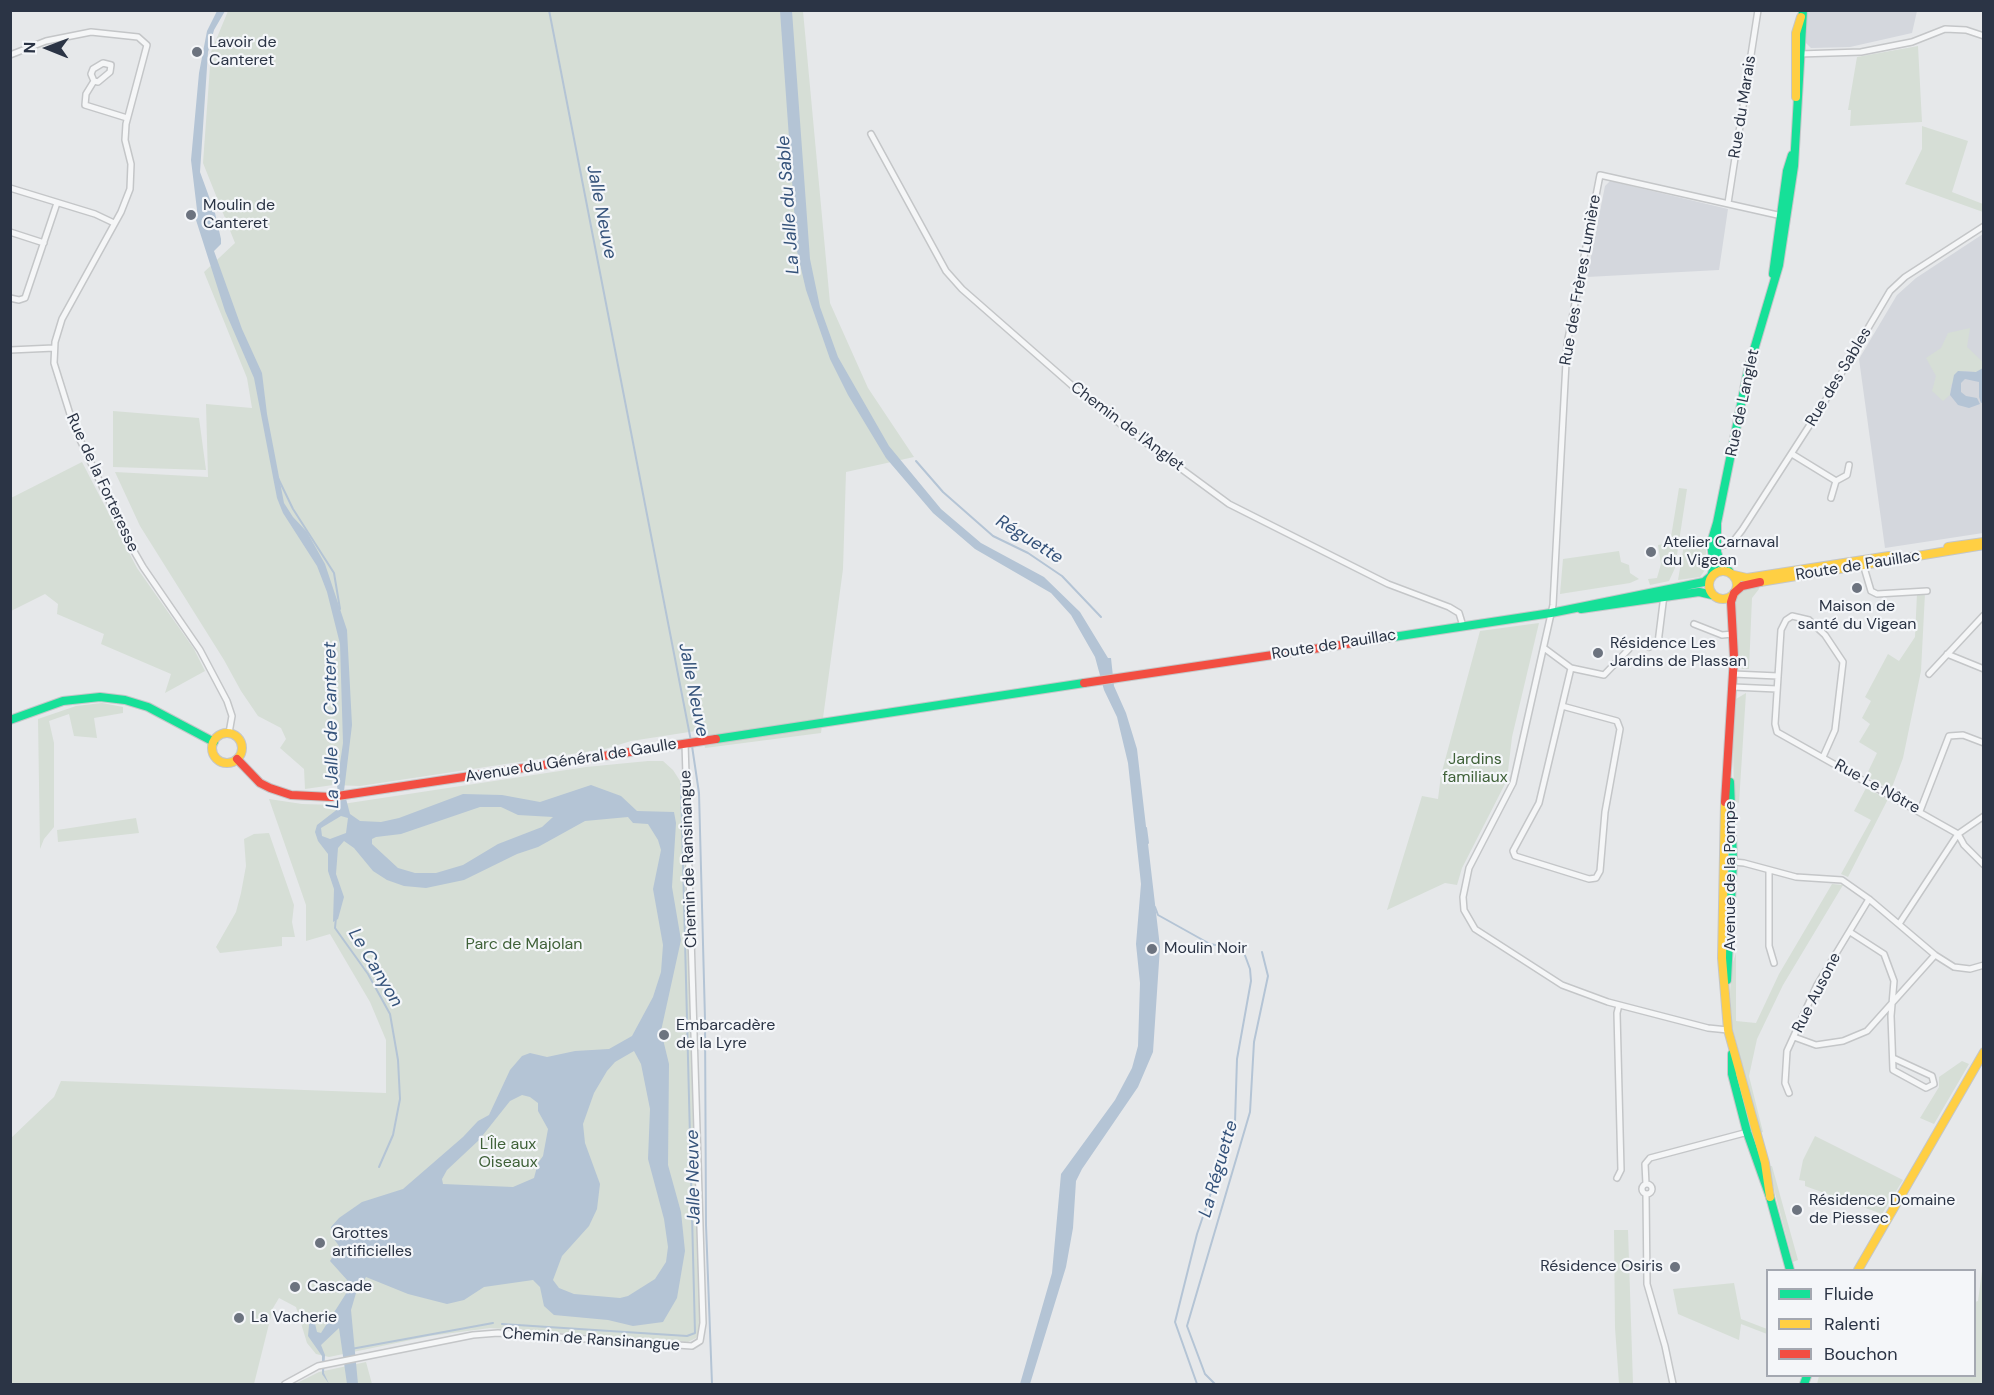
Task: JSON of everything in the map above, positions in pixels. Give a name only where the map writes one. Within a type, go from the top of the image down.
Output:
[{"type":"main road","name":"Rue de Langlet","points":[[1711,576],[1714,565],[1711,543],[1748,370],[1779,265],[1784,216],[1794,166],[1798,104],[1794,82],[1799,54],[1796,33],[1803,10]]},
{"type":"main road","name":"Rue de Langlet","points":[[1717,523],[1719,561],[1731,573]]},
{"type":"main road","name":"Route de Pauillac","points":[[1731,573],[1747,578],[1983,544]]},
{"type":"main road","name":"Route de Pauillac","points":[[1734,593],[1742,586],[1754,583],[1862,563]]},
{"type":"main road","points":[[1719,571],[1731,573],[1737,584],[1734,593],[1727,599],[1715,597],[1708,586],[1711,576],[1719,571]]},
{"type":"main road","name":"Route de Pauillac","points":[[1094,681],[1574,609],[1591,609],[1698,585],[1711,576]]},
{"type":"main road","name":"Route de Pauillac","points":[[1664,594],[1699,592],[1715,597]]},
{"type":"main road","name":"Avenue de la Pompe","points":[[1734,593],[1730,605],[1733,634],[1733,687],[1723,861],[1722,958],[1728,1030],[1756,1130],[1770,1197],[1790,1269]]},
{"type":"main road","name":"Avenue de la Pompe","points":[[1715,597],[1730,620]]},
{"type":"main road","name":"Avenue du Général de Gaulle","points":[[237,759],[260,783],[280,792],[308,798],[331,796],[1094,681]]},
{"type":"main road","points":[[10,720],[63,701],[100,697],[125,700],[148,707],[214,742]]},
{"type":"main road","points":[[229,733],[238,737],[242,746],[237,759],[228,763],[219,760],[213,752],[214,742],[220,735],[229,733]]},
{"type":"main road","name":"Avenue de la Pompe","points":[[1726,992],[1730,959],[1733,816],[1729,760]]},
{"type":"main road","name":"Avenue de la Pompe","points":[[1732,1047],[1732,1074],[1747,1132],[1770,1197]]},
{"type":"main road","points":[[1859,1269],[1983,1052]]},
{"type":"street","name":"Rue du Marais","points":[[1728,203],[1758,10]]},
{"type":"street","points":[[1799,54],[1861,52],[1912,42],[1945,29],[1966,30],[1983,36]]},
{"type":"street","name":"Rue de la Forteresse","points":[[10,55],[46,41],[82,33],[118,34],[144,40],[147,53],[127,118],[125,140],[132,179],[126,202],[62,319],[54,348],[57,375],[81,444],[135,554],[212,670],[232,716],[229,733]]},
{"type":"street","points":[[94,81],[86,94],[85,105],[127,118]]},
{"type":"street","name":"Chemin de l'Anglet","points":[[871,134],[946,272],[962,290],[1092,403],[1230,504],[1388,584],[1449,607],[1460,614],[1463,626]]},
{"type":"street","name":"Rue des Frères Lumière","points":[[1551,613],[1567,344],[1600,175],[1784,216]]},
{"type":"street","points":[[10,188],[95,214],[114,223]]},
{"type":"street","points":[[10,298],[19,300],[25,298],[57,203]]},
{"type":"street","name":"Rue des Sables","points":[[1717,547],[1735,540],[1792,454],[1890,291],[1905,277],[1983,226]]},
{"type":"street","points":[[10,232],[44,243]]},
{"type":"street","points":[[10,350],[54,348]]},
{"type":"street","points":[[1792,454],[1836,481]]},
{"type":"street","points":[[1831,498],[1836,481],[1848,475],[1849,465]]},
{"type":"street","points":[[1862,563],[1871,591],[1877,594],[1927,591]]},
{"type":"street","points":[[1649,647],[1658,643],[1664,594]]},
{"type":"street","points":[[1551,613],[1513,783],[1469,868],[1464,884],[1464,910],[1475,929],[1562,985],[1619,1005],[1708,1028],[1728,1030]]},
{"type":"street","points":[[1929,674],[1983,615]]},
{"type":"street","points":[[1733,687],[1777,689],[1782,626],[1792,616],[1809,620],[1842,658],[1844,667],[1838,691],[1835,730],[1823,757]]},
{"type":"street","points":[[1694,624],[1722,635],[1733,634]]},
{"type":"street","points":[[1544,648],[1571,668],[1604,675],[1629,649]]},
{"type":"street","points":[[1947,654],[1983,669]]},
{"type":"street","points":[[1562,706],[1617,721],[1620,729],[1605,812],[1600,871],[1596,878],[1589,879],[1515,856],[1513,851],[1539,803],[1571,668]]},
{"type":"street","points":[[1733,674],[1778,676]]},
{"type":"street","name":"Rue Le Nôtre","points":[[1777,689],[1775,724],[1777,732],[1958,834]]},
{"type":"street","points":[[1920,811],[1949,736],[1963,735],[1983,743]]},
{"type":"street","name":"Chemin de Ransinangue","points":[[285,1384],[326,1364],[463,1337],[498,1333],[692,1346],[702,1338],[685,743]]},
{"type":"street","points":[[1899,924],[1958,834],[1983,816]]},
{"type":"street","points":[[1958,834],[1964,845],[1983,865]]},
{"type":"street","points":[[1723,861],[1732,861],[1796,877],[1842,880],[1869,899],[1935,955],[1959,968],[1983,965]]},
{"type":"street","points":[[1769,871],[1769,946],[1774,963]]},
{"type":"street","name":"Rue Ausone","points":[[1790,1093],[1785,1083],[1786,1056],[1817,985],[1869,899]]},
{"type":"street","points":[[1850,932],[1878,948],[1888,962],[1895,986],[1893,1004],[1893,1058],[1894,1073],[1926,1088],[1934,1084],[1932,1076],[1893,1058]]},
{"type":"street","points":[[1794,1038],[1816,1045],[1856,1037],[1878,1021],[1935,955]]},
{"type":"street","points":[[1617,1178],[1621,1170],[1617,1013],[1619,1005]]},
{"type":"street","points":[[1673,1384],[1665,1346],[1647,1284],[1646,1194],[1642,1189],[1646,1184],[1646,1164],[1650,1158],[1756,1130]]},
{"type":"shaded area","points":[[1807,10],[1917,11],[1912,33],[1850,47],[1811,48],[1806,43]]},
{"type":"shaded area","points":[[1610,181],[1728,209],[1719,270],[1587,277],[1605,186]]},
{"type":"shaded area","points":[[1983,234],[1983,533],[1885,548],[1859,359],[1897,295],[1916,278]]},
{"type":"green space","points":[[228,11],[803,11],[830,303],[868,388],[914,457],[846,472],[843,569],[821,733],[705,748],[702,730],[631,741],[605,749],[360,786],[333,785],[305,789],[304,769],[280,748],[286,739],[281,728],[258,716],[241,691],[140,526],[115,472],[208,477],[206,404],[252,408],[247,378],[204,272],[235,243],[203,163],[211,52]]},
{"type":"green space","points":[[1918,46],[1922,122],[1850,126],[1851,110],[1848,110],[1857,57]]},
{"type":"green space","points":[[1922,126],[1968,141],[1952,192],[1983,204],[1983,212],[1905,184],[1922,149]]},
{"type":"green space","points":[[1970,328],[1967,347],[1983,362],[1983,368],[1976,372],[1964,371],[1951,385],[1950,395],[1943,401],[1932,391],[1936,376],[1926,358],[1941,348],[1948,333]]},
{"type":"green space","points":[[113,411],[199,418],[206,470],[113,467]]},
{"type":"green space","points":[[82,462],[137,568],[194,649],[205,671],[165,693],[171,674],[101,644],[104,634],[57,614],[58,604],[45,594],[11,611],[11,498]]},
{"type":"green space","points":[[1679,488],[1687,489],[1675,568],[1669,581],[1650,585],[1648,579],[1657,578],[1661,564],[1658,545],[1670,543]]},
{"type":"green space","points":[[1684,545],[1706,549],[1707,567],[1700,577],[1678,580]]},
{"type":"green space","points":[[1619,551],[1621,562],[1629,565],[1630,573],[1639,579],[1630,583],[1560,594],[1563,559]]},
{"type":"green space","points":[[1758,584],[1759,589],[1752,598],[1749,669],[1742,669],[1738,663],[1734,602],[1744,589]]},
{"type":"green space","points":[[1917,593],[1925,593],[1921,671],[1903,758],[1891,790],[1866,776],[1877,753],[1859,742],[1870,724],[1862,718],[1871,701],[1865,697],[1888,654],[1899,661],[1915,637]]},
{"type":"green space","name":"Jardins familiaux","points":[[1539,623],[1512,737],[1507,780],[1462,868],[1457,885],[1445,883],[1387,910],[1422,796],[1438,799],[1441,775],[1480,631]]},
{"type":"green space","points":[[1746,693],[1739,803],[1736,802],[1734,791],[1733,748],[1736,699]]},
{"type":"green space","points":[[102,703],[123,707],[123,713],[94,718],[97,738],[74,736],[69,714],[49,721],[54,743],[54,827],[44,839],[40,849],[38,719],[76,706]]},
{"type":"green space","name":"Parc de Majolan","points":[[663,761],[673,770],[684,787],[700,1331],[696,1338],[688,1342],[490,1328],[430,1336],[329,1357],[316,1354],[307,1343],[296,1307],[279,1298],[273,1308],[254,1384],[11,1384],[10,1139],[54,1097],[61,1081],[386,1093],[386,1040],[370,1002],[330,934],[306,941],[306,905],[269,799],[302,804],[336,805],[586,767]]},
{"type":"green space","points":[[1866,788],[1888,799],[1848,877],[1841,874],[1871,820],[1854,811]]},
{"type":"green space","points":[[136,818],[139,833],[58,842],[57,830]]},
{"type":"green space","points":[[269,833],[294,905],[292,922],[295,937],[282,937],[282,946],[220,953],[216,947],[236,912],[241,893],[246,866],[244,839],[254,834]]},
{"type":"green space","points":[[1832,884],[1843,885],[1783,985],[1757,1039],[1749,1076],[1763,1132],[1760,1133],[1732,1026],[1730,992],[1732,965],[1736,953],[1736,1021],[1756,1023],[1779,974]]},
{"type":"green space","points":[[1962,1061],[1969,1064],[1934,1124],[1920,1118],[1939,1087],[1939,1077]]},
{"type":"green space","points":[[1815,1136],[1903,1180],[1882,1214],[1805,1186],[1805,1181],[1799,1180],[1803,1160]]},
{"type":"green space","points":[[1768,1166],[1772,1166],[1798,1260],[1793,1262]]},
{"type":"green space","points":[[1614,1230],[1628,1230],[1633,1384],[1619,1384],[1615,1328]]},
{"type":"green space","points":[[1982,1271],[1983,1384],[1817,1384],[1819,1377],[1976,1377],[1976,1302],[1978,1301]]},
{"type":"green space","points":[[1734,1283],[1741,1319],[1766,1329],[1766,1334],[1741,1324],[1739,1340],[1678,1314],[1673,1289]]},
{"type":"green space","points":[[366,1362],[372,1384],[295,1384],[319,1372]]},
{"type":"water","points":[[217,11],[225,11],[214,30],[208,52],[200,172],[215,213],[221,239],[221,244],[214,251],[242,329],[262,373],[267,414],[284,503],[307,532],[325,564],[347,630],[352,725],[344,791],[350,814],[360,821],[381,822],[399,818],[463,794],[502,795],[540,802],[591,785],[621,796],[637,811],[674,812],[676,823],[672,887],[681,940],[661,1031],[669,1064],[668,1165],[681,1212],[685,1251],[677,1298],[663,1322],[633,1326],[608,1320],[554,1315],[544,1306],[540,1287],[533,1280],[484,1287],[464,1300],[447,1304],[408,1294],[366,1277],[356,1293],[351,1310],[358,1384],[347,1384],[339,1328],[321,1345],[325,1355],[324,1373],[329,1384],[322,1374],[322,1356],[308,1336],[310,1315],[313,1315],[317,1332],[321,1333],[347,1292],[345,1287],[348,1281],[330,1261],[339,1246],[331,1235],[331,1227],[339,1218],[362,1202],[403,1189],[478,1121],[489,1115],[510,1070],[522,1056],[530,1053],[547,1057],[575,1051],[609,1049],[632,1036],[653,997],[661,972],[663,945],[653,889],[661,850],[648,824],[633,823],[628,817],[585,821],[538,847],[517,854],[464,880],[426,888],[404,886],[387,880],[373,871],[354,848],[344,841],[338,848],[336,874],[344,897],[338,919],[333,922],[334,889],[328,871],[328,854],[318,841],[315,832],[317,825],[339,808],[337,784],[343,743],[340,644],[327,592],[317,566],[283,513],[277,498],[254,378],[225,311],[196,220],[197,210],[191,160],[199,73],[207,31]],"holes":[[[480,807],[501,807],[518,815],[553,817],[542,827],[498,844],[463,865],[436,873],[415,873],[398,868],[372,844],[372,839],[376,837],[401,834]],[[341,816],[348,818],[346,833],[330,839],[322,836],[321,828]],[[634,1051],[641,1064],[650,1109],[648,1159],[664,1219],[668,1247],[666,1262],[655,1279],[628,1296],[620,1298],[574,1294],[559,1288],[553,1280],[562,1256],[589,1226],[597,1209],[600,1184],[585,1143],[583,1124],[594,1093],[615,1062]],[[522,1095],[530,1097],[538,1103],[538,1111],[548,1129],[543,1156],[538,1163],[534,1178],[513,1187],[443,1184],[442,1179],[447,1170],[479,1140],[510,1101]]]},
{"type":"water","points":[[780,11],[792,11],[810,259],[820,307],[838,357],[889,446],[941,509],[981,543],[1044,577],[1080,612],[1108,658],[1111,658],[1114,686],[1126,713],[1137,749],[1160,947],[1153,1052],[1138,1087],[1076,1181],[1073,1228],[1066,1267],[1030,1384],[1020,1384],[1052,1273],[1061,1174],[1115,1100],[1132,1068],[1138,1046],[1140,983],[1136,944],[1141,884],[1128,763],[1117,717],[1104,690],[1095,657],[1071,615],[1051,593],[975,549],[933,513],[886,458],[848,395],[830,359],[806,290],[797,251]]},
{"type":"water","points":[[1983,368],[1983,402],[1981,403],[1979,397],[1979,382],[1965,379],[1961,383],[1961,392],[1966,396],[1977,398],[1980,404],[1969,408],[1958,405],[1950,395],[1954,375],[1958,371],[1976,372]]},
{"type":"waterway","name":"Jalle Neuve","points":[[549,10],[691,741]]},
{"type":"waterway","name":"Réguette","points":[[916,461],[943,492],[993,536],[1028,553],[1062,576],[1101,617]]},
{"type":"waterway","name":"La Jalle de Canteret","points":[[278,478],[293,509],[334,573],[340,609]]},
{"type":"waterway","name":"Jalle Neuve","points":[[692,746],[699,793],[705,1019],[706,1225],[712,1384]]},
{"type":"waterway","points":[[502,1324],[687,1336],[695,1333],[681,784]]},
{"type":"waterway","name":"La Jalle du Sable","points":[[1146,828],[1148,843]]},
{"type":"waterway","points":[[1155,907],[1158,915],[1210,944],[1243,950],[1250,969],[1251,981],[1237,1059],[1235,1122],[1197,1234],[1175,1322],[1197,1384]]},
{"type":"waterway","name":"Le Canyon","points":[[336,917],[335,928],[368,974],[390,1014],[398,1060],[400,1099],[393,1135],[379,1167]]},
{"type":"waterway","name":"La Réguette","points":[[1215,1384],[1205,1374],[1187,1326],[1250,1112],[1254,1042],[1268,976],[1262,952]]},
{"type":"waterway","points":[[351,1349],[493,1323]]},
{"type":"traffic: fast","points":[[1729,571],[1721,564],[1717,552],[1717,523],[1748,370],[1779,265],[1794,166],[1803,10]]},
{"type":"traffic: fast","points":[[1773,274],[1787,171],[1792,155]]},
{"type":"traffic: fast","points":[[1367,641],[1551,613],[1704,582],[1711,576],[1714,568],[1711,543],[1717,523]]},
{"type":"traffic: fast","points":[[1581,609],[1699,592],[1712,595]]},
{"type":"traffic: fast","points":[[716,739],[1084,683]]},
{"type":"traffic: fast","points":[[10,720],[63,701],[100,697],[125,700],[148,707],[214,742]]},
{"type":"traffic: fast","points":[[1727,980],[1733,861],[1730,782]]},
{"type":"traffic: fast","points":[[1732,1054],[1732,1074],[1747,1132],[1770,1197],[1790,1269]]},
{"type":"traffic: fast","points":[[1804,1384],[1807,1377]]},
{"type":"traffic: slow","points":[[1796,97],[1796,33],[1801,17]]},
{"type":"traffic: slow","points":[[1948,547],[1984,542]]},
{"type":"traffic: slow","points":[[1760,582],[1984,545]]},
{"type":"traffic: slow","points":[[1734,575],[1747,578],[1889,556]]},
{"type":"traffic: slow","points":[[1723,571],[1733,575],[1737,585],[1733,595],[1723,599],[1713,595],[1709,585],[1713,575],[1723,571]]},
{"type":"traffic: slow","points":[[227,733],[233,734],[241,742],[242,748],[241,754],[233,762],[227,763],[221,762],[213,754],[212,748],[213,742],[221,734],[227,733]]},
{"type":"traffic: slow","points":[[1725,802],[1722,958],[1728,1030],[1765,1163],[1770,1197]]},
{"type":"traffic: slow","points":[[1859,1269],[1984,1052]]},
{"type":"traffic: jam","points":[[1725,802],[1734,657],[1731,602],[1734,593],[1742,586],[1760,582]]},
{"type":"traffic: jam","points":[[1084,683],[1367,641]]},
{"type":"traffic: jam","points":[[237,759],[260,783],[270,788],[291,795],[331,797],[716,739]]},
{"type":"place","name":"Lavoir de Canteret","points":[[197,52]]},
{"type":"place","name":"Moulin de Canteret","points":[[191,215]]},
{"type":"place","name":"Atelier Carnaval du Vigean","points":[[1651,552]]},
{"type":"place","name":"Maison de santé du Vigean","points":[[1857,588]]},
{"type":"place","name":"Résidence Les Jardins de Plassan","points":[[1598,653]]},
{"type":"place","name":"Moulin Noir","points":[[1152,949]]},
{"type":"place","name":"Embarcadère de la Lyre","points":[[664,1035]]},
{"type":"place","name":"Résidence Domaine de Piessec","points":[[1797,1210]]},
{"type":"place","name":"Grottes artificielles","points":[[320,1243]]},
{"type":"place","name":"Résidence Osiris","points":[[1675,1267]]},
{"type":"place","name":"Cascade","points":[[295,1287]]},
{"type":"place","name":"La Vacherie","points":[[239,1318]]},
{"type":"park label","name":"L'Île aux Oiseaux","points":[[508,1154]]}]
